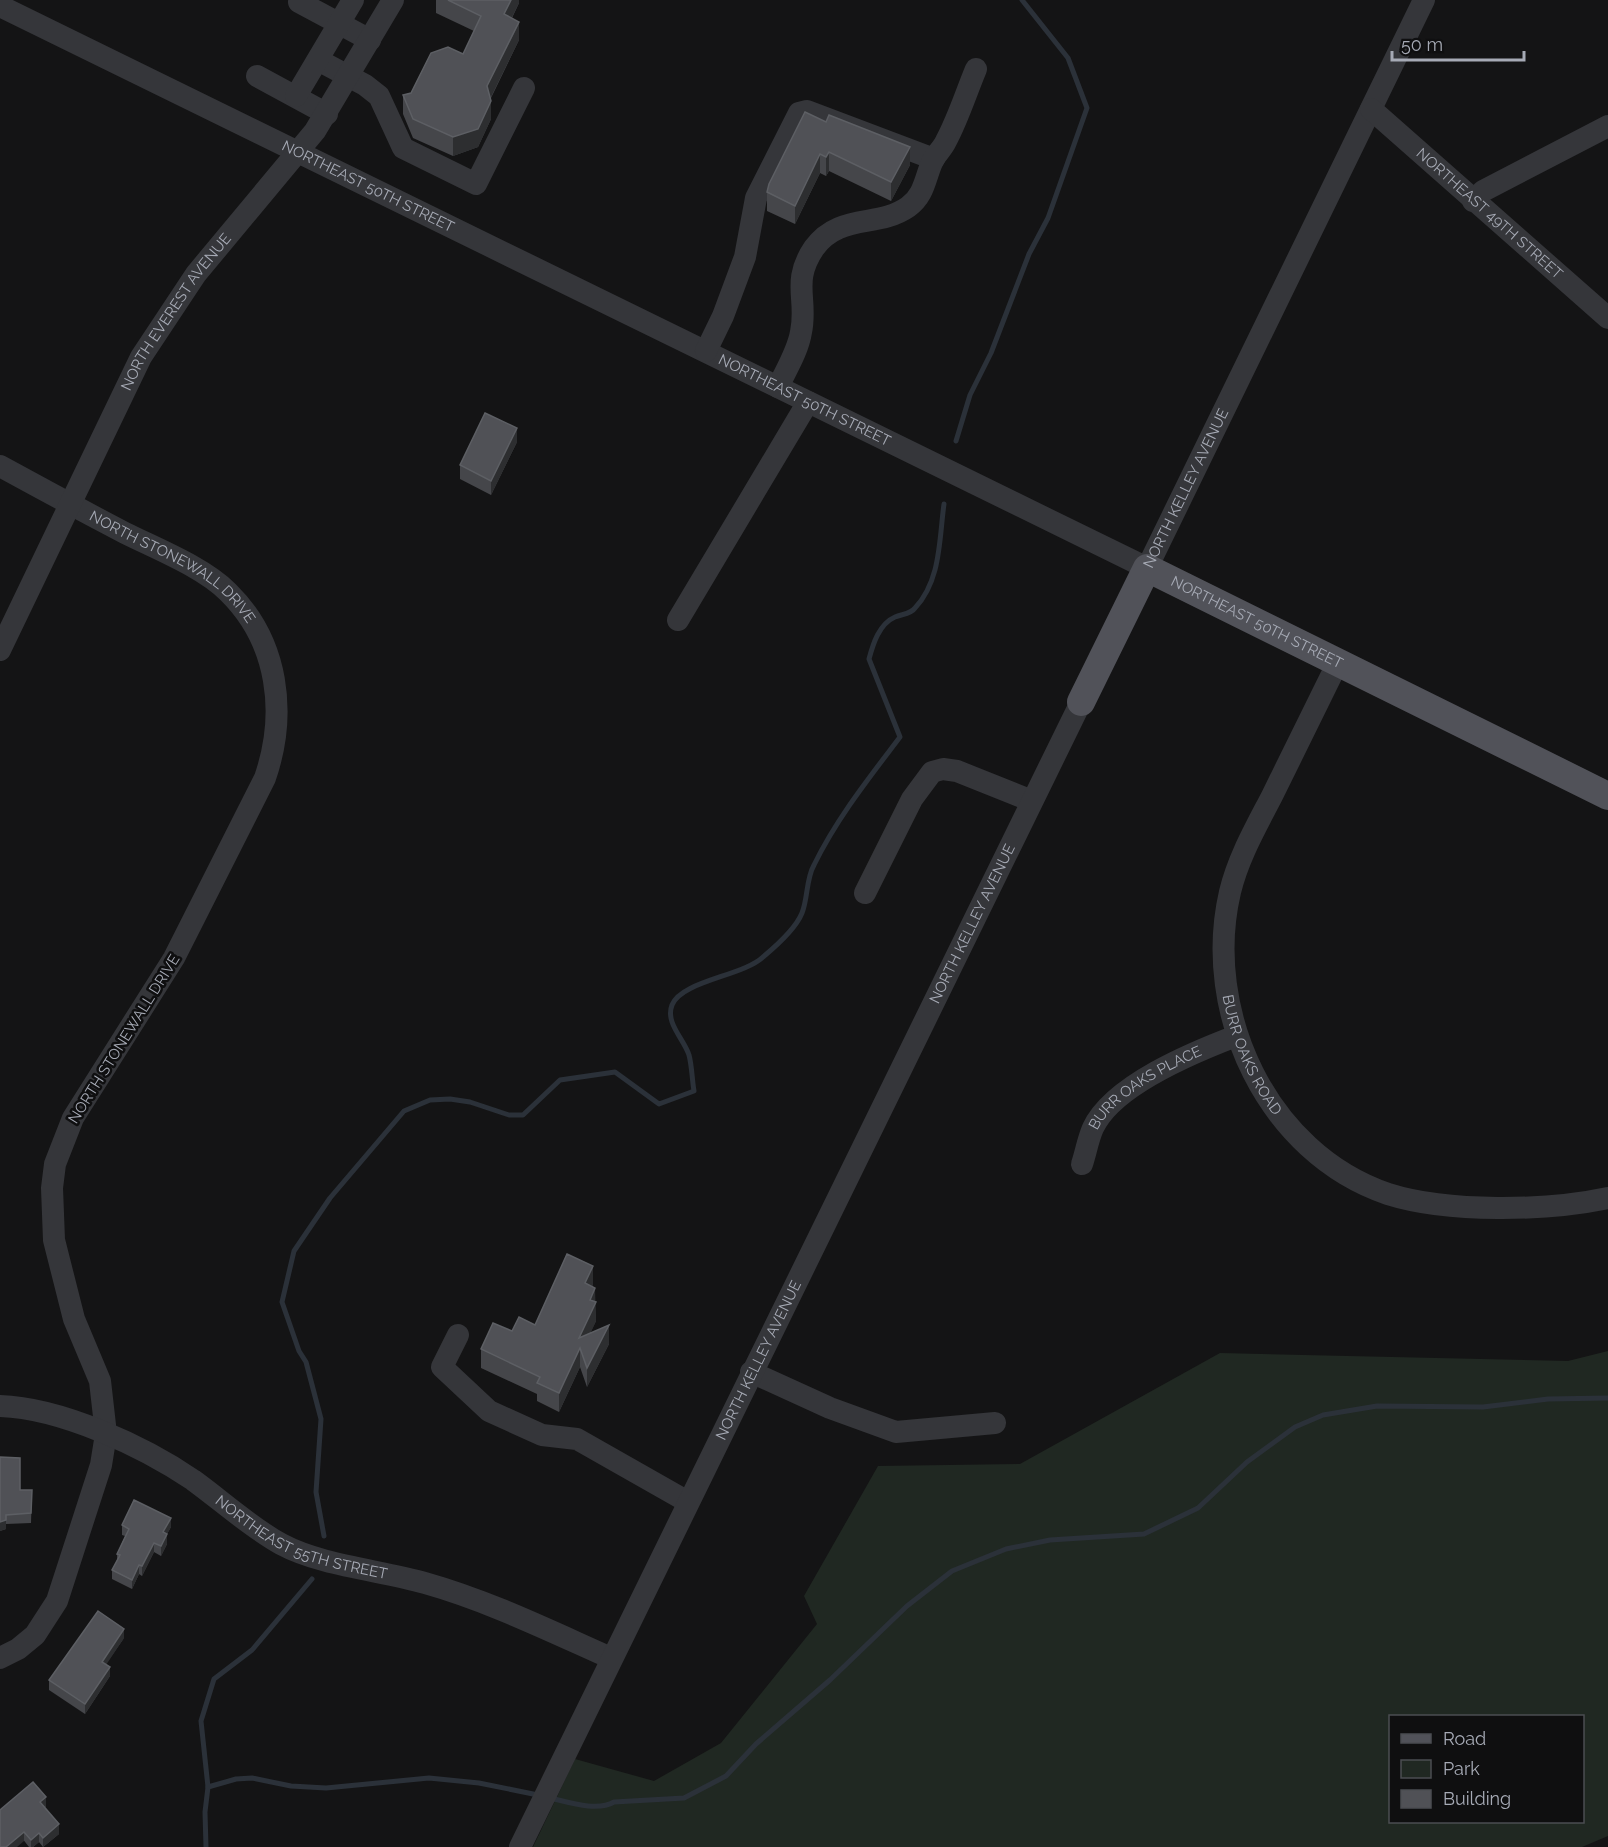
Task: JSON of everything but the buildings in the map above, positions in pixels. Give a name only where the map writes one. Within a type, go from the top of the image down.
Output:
[{"type":"main road","name":"NORTHEAST 50TH STREET","points":[[1147,568],[1608,796]]},
{"type":"main road","name":"NORTH KELLEY AVENUE","points":[[1081,702],[1147,568]]},
{"type":"street","points":[[296,96],[352,0]]},
{"type":"street","name":"NORTH KELLEY AVENUE","points":[[1147,568],[1424,0]]},
{"type":"street","name":"NORTH EVEREST AVENUE","points":[[0,650],[141,357],[164,319],[210,256],[299,152],[327,114],[370,40],[389,1]]},
{"type":"street","points":[[299,2],[370,40]]},
{"type":"street","name":"NORTHEAST 50TH STREET","points":[[0,6],[1147,568]]},
{"type":"street","points":[[318,60],[349,76],[379,96],[403,148],[476,184],[524,88]]},
{"type":"street","points":[[778,387],[801,334],[799,287],[803,271],[813,250],[824,236],[842,226],[906,209],[917,200],[924,188],[934,159],[947,140],[976,69]]},
{"type":"street","points":[[257,76],[327,114]]},
{"type":"street","name":"NORTHEAST 49TH STREET","points":[[1371,109],[1608,318]]},
{"type":"street","points":[[706,351],[745,257],[756,198],[799,113],[807,111],[934,159]]},
{"type":"street","points":[[1473,201],[1483,191],[1608,126]]},
{"type":"street","points":[[678,620],[808,402]]},
{"type":"street","name":"NORTH STONEWALL DRIVE","points":[[0,466],[201,573],[227,591],[246,612],[261,637],[278,694],[278,724],[274,753],[265,778],[174,958],[73,1118],[55,1164],[52,1188],[54,1240],[74,1318],[100,1380],[106,1434],[101,1465],[57,1601],[35,1635],[18,1649],[0,1658]]},
{"type":"street","name":"BURR OAKS ROAD","points":[[1338,662],[1256,828],[1230,891],[1225,921],[1226,985],[1236,1036],[1255,1078],[1271,1103],[1297,1134],[1341,1170],[1385,1193],[1419,1202],[1522,1207],[1586,1203],[1608,1198]]},
{"type":"street","name":"NORTH KELLEY AVENUE","points":[[520,1847],[1081,702]]},
{"type":"street","points":[[865,893],[912,799],[932,772],[943,769],[957,771],[1032,801]]},
{"type":"street","name":"BURR OAKS PLACE","points":[[1082,1164],[1093,1128],[1114,1102],[1138,1083],[1174,1063],[1236,1036]]},
{"type":"street","points":[[458,1335],[442,1368],[482,1407],[542,1435],[577,1439],[688,1502]]},
{"type":"street","points":[[752,1372],[830,1408],[896,1432],[995,1423]]},
{"type":"street","name":"NORTHEAST 55TH STREET","points":[[0,1406],[51,1413],[106,1434],[190,1479],[281,1544],[309,1556],[429,1584],[541,1627],[611,1658]]},
{"type":"green space","points":[[1608,1351],[1608,1836],[1582,1847],[533,1847],[575,1759],[654,1781],[721,1743],[817,1624],[804,1596],[878,1466],[1020,1464],[1220,1353],[1568,1361]]},
{"type":"waterway","points":[[956,441],[970,395],[991,353],[1029,254],[1048,218],[1087,108],[1068,58],[1022,0]]},
{"type":"waterway","points":[[324,1536],[316,1492],[321,1419],[306,1362],[299,1351],[282,1302],[294,1251],[330,1198],[404,1111],[430,1100],[450,1099],[470,1102],[509,1115],[523,1115],[560,1080],[615,1072],[659,1104],[694,1091],[689,1055],[671,1018],[672,1005],[687,990],[754,964],[790,931],[802,913],[811,870],[823,848],[854,799],[900,737],[869,659],[875,641],[885,624],[913,610],[930,585],[937,559],[944,504]]},
{"type":"waterway","points":[[550,1798],[591,1806],[614,1802],[684,1798],[726,1776],[756,1744],[830,1680],[907,1606],[952,1571],[1006,1549],[1050,1540],[1144,1534],[1198,1508],[1247,1462],[1295,1427],[1323,1415],[1377,1406],[1483,1407],[1548,1399],[1608,1398]]},
{"type":"waterway","points":[[206,1847],[205,1812],[208,1787],[201,1721],[214,1679],[252,1650],[312,1579]]},
{"type":"waterway","points":[[208,1787],[236,1779],[252,1778],[291,1786],[326,1788],[429,1778],[479,1783],[538,1795]]}]
